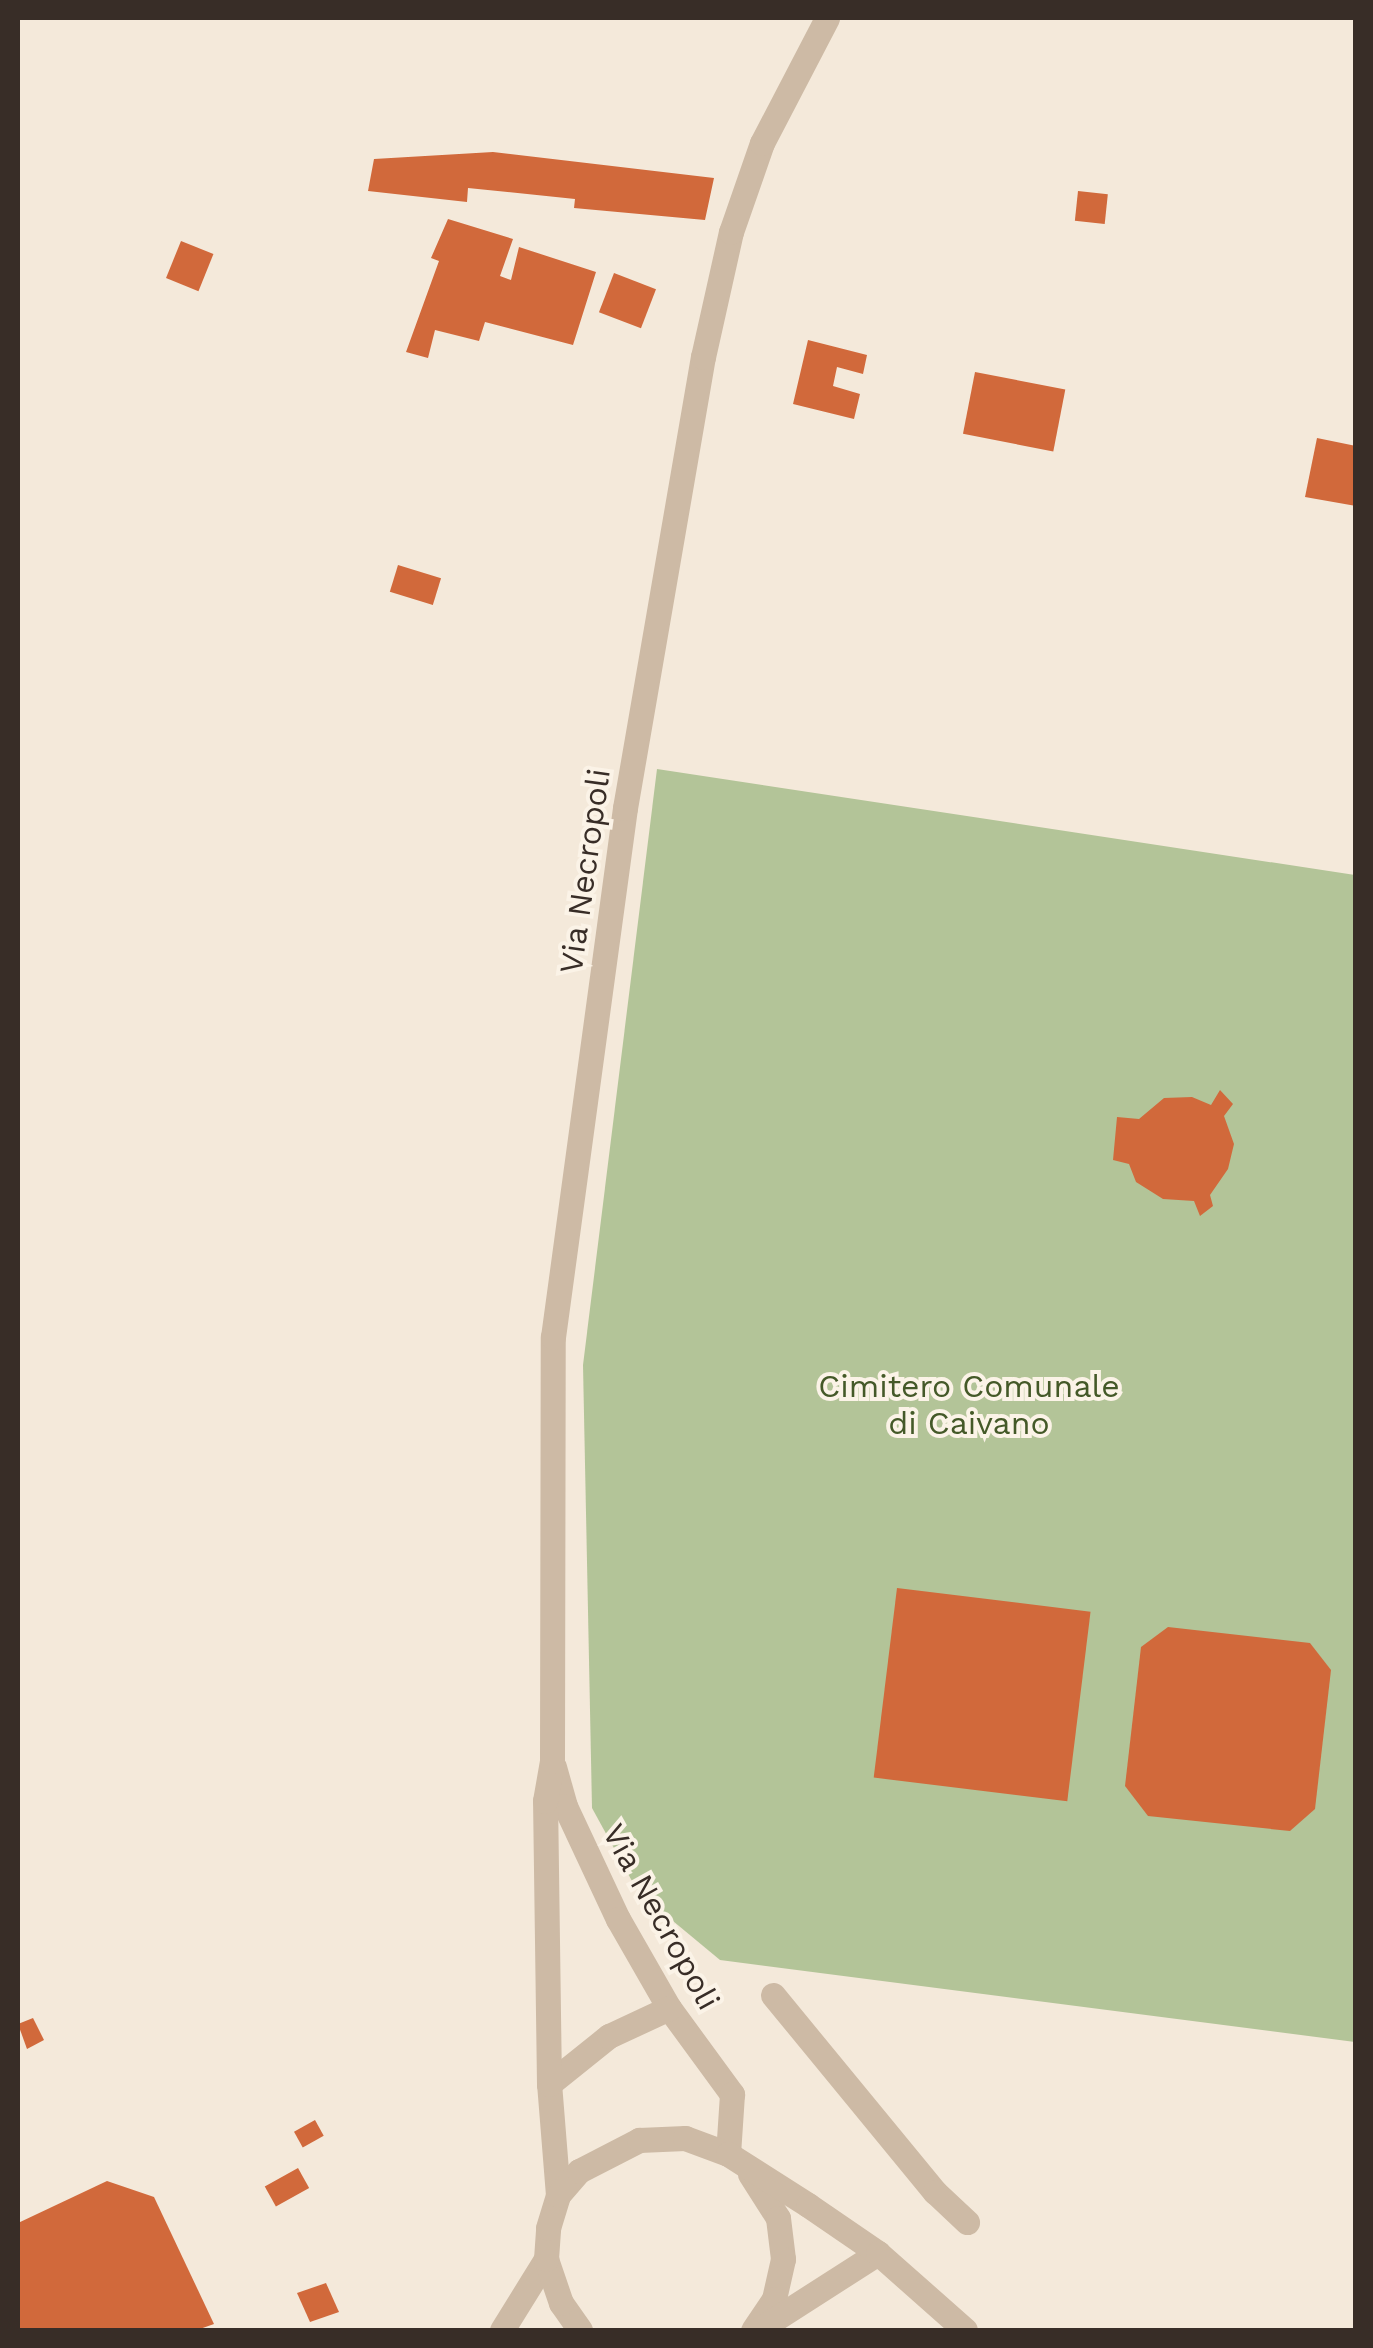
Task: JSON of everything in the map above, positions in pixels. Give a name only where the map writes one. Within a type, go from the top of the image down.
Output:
[{"type":"street","name":"Via Necropoli","points":[[546,2259],[548,2228],[558,2195],[549,2084],[544,1801],[552,1761],[553,1337],[625,808],[703,358],[731,232],[762,143],[828,18]]},
{"type":"street","name":"Via Necropoli","points":[[552,1761],[566,1806],[618,1918],[669,2008],[732,2094],[728,2154]]},
{"type":"street","points":[[773,1995],[935,2192],[967,2222]]},
{"type":"street","points":[[549,2084],[609,2036],[669,2008]]},
{"type":"street","points":[[558,2195],[579,2171],[639,2140],[685,2138],[728,2154],[878,2253],[966,2330]]},
{"type":"street","points":[[728,2154],[759,2182],[778,2218],[783,2259],[774,2300],[755,2330]]},
{"type":"street","points":[[755,2330],[878,2253]]},
{"type":"street","points":[[502,2330],[546,2259]]},
{"type":"street","points":[[546,2259],[561,2303],[580,2330]]},
{"type":"green space","name":"Cimitero Comunale di Caivano","points":[[657,769],[1355,875],[1355,2042],[720,1960],[638,1892],[592,1808],[583,1365]]},
{"type":"building","points":[[493,152],[714,178],[705,220],[574,208],[575,199],[468,188],[467,202],[368,191],[374,159]]},
{"type":"building","points":[[1078,191],[1108,194],[1105,224],[1075,221]]},
{"type":"building","points":[[448,219],[513,239],[500,276],[511,280],[519,247],[596,272],[573,345],[485,322],[479,341],[435,330],[428,358],[406,352],[439,261],[431,258]]},
{"type":"building","points":[[181,241],[213,254],[198,291],[166,278]]},
{"type":"building","points":[[614,273],[656,289],[641,328],[599,312]]},
{"type":"building","points":[[808,340],[867,355],[863,374],[837,367],[833,386],[860,394],[854,419],[793,404]]},
{"type":"building","points":[[975,372],[1065,390],[1053,451],[963,434]]},
{"type":"building","points":[[1317,438],[1356,446],[1356,506],[1305,497]]},
{"type":"building","points":[[398,565],[441,578],[433,605],[390,592]]},
{"type":"building","points":[[1220,1090],[1233,1104],[1224,1116],[1234,1144],[1228,1169],[1210,1195],[1213,1206],[1200,1216],[1194,1201],[1163,1199],[1136,1182],[1129,1164],[1113,1160],[1117,1117],[1139,1119],[1164,1098],[1192,1097],[1211,1105]]},
{"type":"building","points":[[897,1588],[1091,1612],[1067,1801],[874,1778]]},
{"type":"building","points":[[1168,1627],[1310,1643],[1331,1670],[1315,1809],[1290,1831],[1148,1816],[1125,1786],[1141,1647]]},
{"type":"building","points":[[33,2018],[44,2040],[27,2049],[18,2024]]},
{"type":"building","points":[[315,2120],[324,2136],[303,2147],[294,2132]]},
{"type":"building","points":[[298,2168],[309,2188],[276,2207],[265,2186]]},
{"type":"building","points":[[107,2181],[154,2197],[214,2324],[197,2330],[18,2330],[18,2223]]},
{"type":"building","points":[[326,2283],[339,2312],[310,2322],[297,2293]]}]
